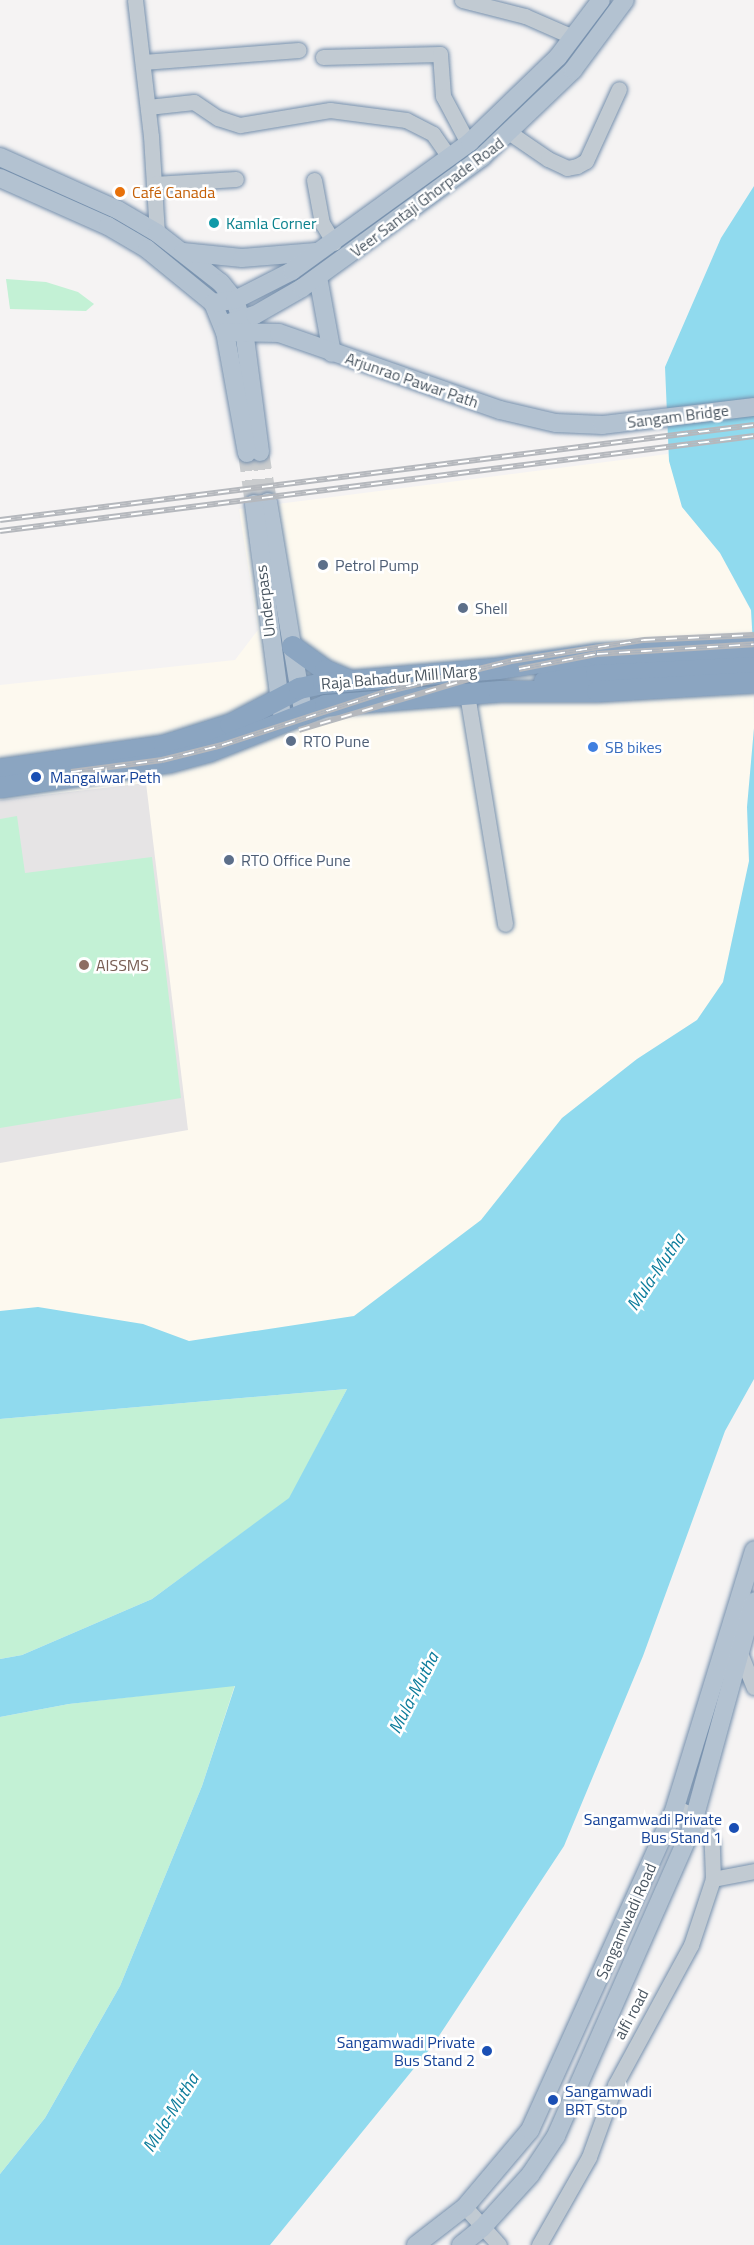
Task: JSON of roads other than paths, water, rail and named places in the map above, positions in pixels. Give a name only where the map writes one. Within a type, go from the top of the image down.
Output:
[{"type":"highway","points":[[292,646],[325,670],[348,680]]},
{"type":"highway","points":[[596,672],[754,646]]},
{"type":"highway","points":[[596,672],[754,664]]},
{"type":"highway","name":"Raja Bahadur Mill Marg","points":[[0,769],[164,745],[230,724],[299,688],[348,680],[555,669],[596,672]]},
{"type":"highway","name":"Raja Bahadur Mill Marg","points":[[466,694],[555,669]]},
{"type":"highway","points":[[596,672],[754,682]]},
{"type":"highway","name":"Raja Bahadur Mill Marg","points":[[0,787],[168,762],[209,751],[325,705],[466,694],[596,672]]},
{"type":"main road","name":"Veer Santaji Ghorpade Road","points":[[235,300],[328,247],[468,143],[538,77],[601,0]]},
{"type":"main road","name":"Veer Santaji Ghorpade Road","points":[[247,322],[318,277],[510,133],[573,69],[625,0]]},
{"type":"main road","points":[[0,157],[118,210],[157,233],[215,277],[235,300],[247,322],[246,352],[254,452],[225,334],[213,303],[147,249],[117,232],[0,178]]},
{"type":"main road","points":[[181,251],[242,258],[328,247]]},
{"type":"main road","points":[[318,277],[332,353]]},
{"type":"main road","points":[[213,303],[235,300]]},
{"type":"main road","points":[[225,334],[247,322]]},
{"type":"main road","name":"Arjunrao Pawar Path","points":[[247,322],[500,410],[556,423],[602,425]]},
{"type":"main road","points":[[246,352],[263,340],[299,341]]},
{"type":"main road","name":"Sangam Bridge","points":[[602,425],[754,407]]},
{"type":"main road","name":"Underpass","points":[[282,721],[261,503],[292,646],[303,712]]},
{"type":"main road","name":"Sangamwadi Road","points":[[416,2245],[465,2206],[530,2130],[628,1920],[675,1807],[754,1550]]},
{"type":"main road","name":"Sangamwadi Road","points":[[461,2245],[482,2228],[530,2175],[556,2136],[694,1816],[740,1653],[750,1632],[754,1602]]},
{"type":"street","points":[[135,0],[148,107],[157,233]]},
{"type":"street","points":[[462,0],[525,16],[573,37]]},
{"type":"street","points":[[143,62],[299,50]]},
{"type":"street","points":[[323,57],[440,54],[443,96],[468,143]]},
{"type":"street","points":[[510,133],[548,159],[567,168],[577,166],[586,161],[619,89]]},
{"type":"street","points":[[148,107],[194,102],[218,118],[240,125],[330,110],[406,120],[433,134],[449,158]]},
{"type":"street","points":[[154,184],[236,179]]},
{"type":"street","points":[[314,180],[328,247]]},
{"type":"street","points":[[466,694],[505,924]]},
{"type":"street","points":[[740,1653],[754,1687]]},
{"type":"street","points":[[675,1807],[694,1816]]},
{"type":"street","name":"alfi road","points":[[539,2245],[589,2157],[615,2085],[691,1945],[713,1880],[712,1843],[694,1816]]},
{"type":"street","points":[[713,1880],[754,1871]]},
{"type":"street","points":[[465,2206],[498,2245]]},
{"type":"water","points":[[754,186],[754,661],[751,610],[720,553],[682,507],[669,461],[665,367],[721,238]]},
{"type":"water","name":"Mula-Mutha","points":[[754,728],[754,1379],[725,1431],[643,1656],[564,1846],[433,2045],[270,2245],[0,2245],[0,2174],[45,2118],[120,1986],[202,1786],[235,1686],[69,1704],[0,1717],[0,1659],[22,1655],[152,1599],[289,1498],[347,1389],[0,1419],[0,1311],[38,1307],[143,1324],[189,1341],[354,1316],[481,1220],[562,1118],[637,1059],[697,1020],[723,982],[749,861],[747,807]]},
{"type":"tunnel","points":[[260,452],[268,502]]},
{"type":"tunnel","points":[[247,453],[254,504]]},
{"type":"railway","points":[[0,520],[754,425]]},
{"type":"railway","points":[[0,531],[754,436]]},
{"type":"railway","points":[[71,772],[162,760],[222,745],[385,692],[511,661],[644,640],[754,635]]},
{"type":"railway","points":[[519,669],[597,654],[754,644]]},
{"type":"railway","points":[[299,730],[469,679]]},
{"type":"place","name":"Café Canada","points":[[120,192]]},
{"type":"place","name":"Kamla Corner","points":[[214,223]]},
{"type":"place","name":"Petrol Pump","points":[[323,565]]},
{"type":"place","name":"Shell","points":[[463,608]]},
{"type":"place","name":"RTO Pune","points":[[291,741]]},
{"type":"place","name":"SB bikes","points":[[593,747]]},
{"type":"place","name":"Mangalwar Peth","points":[[36,777]]},
{"type":"place","name":"RTO Office Pune","points":[[229,860]]},
{"type":"place","name":"AISSMS","points":[[84,965]]},
{"type":"place","name":"Sangamwadi Private Bus Stand 1","points":[[734,1828]]},
{"type":"place","name":"Sangamwadi Private Bus Stand 2","points":[[487,2051]]},
{"type":"place","name":"Sangamwadi BRT Stop","points":[[553,2100]]}]
